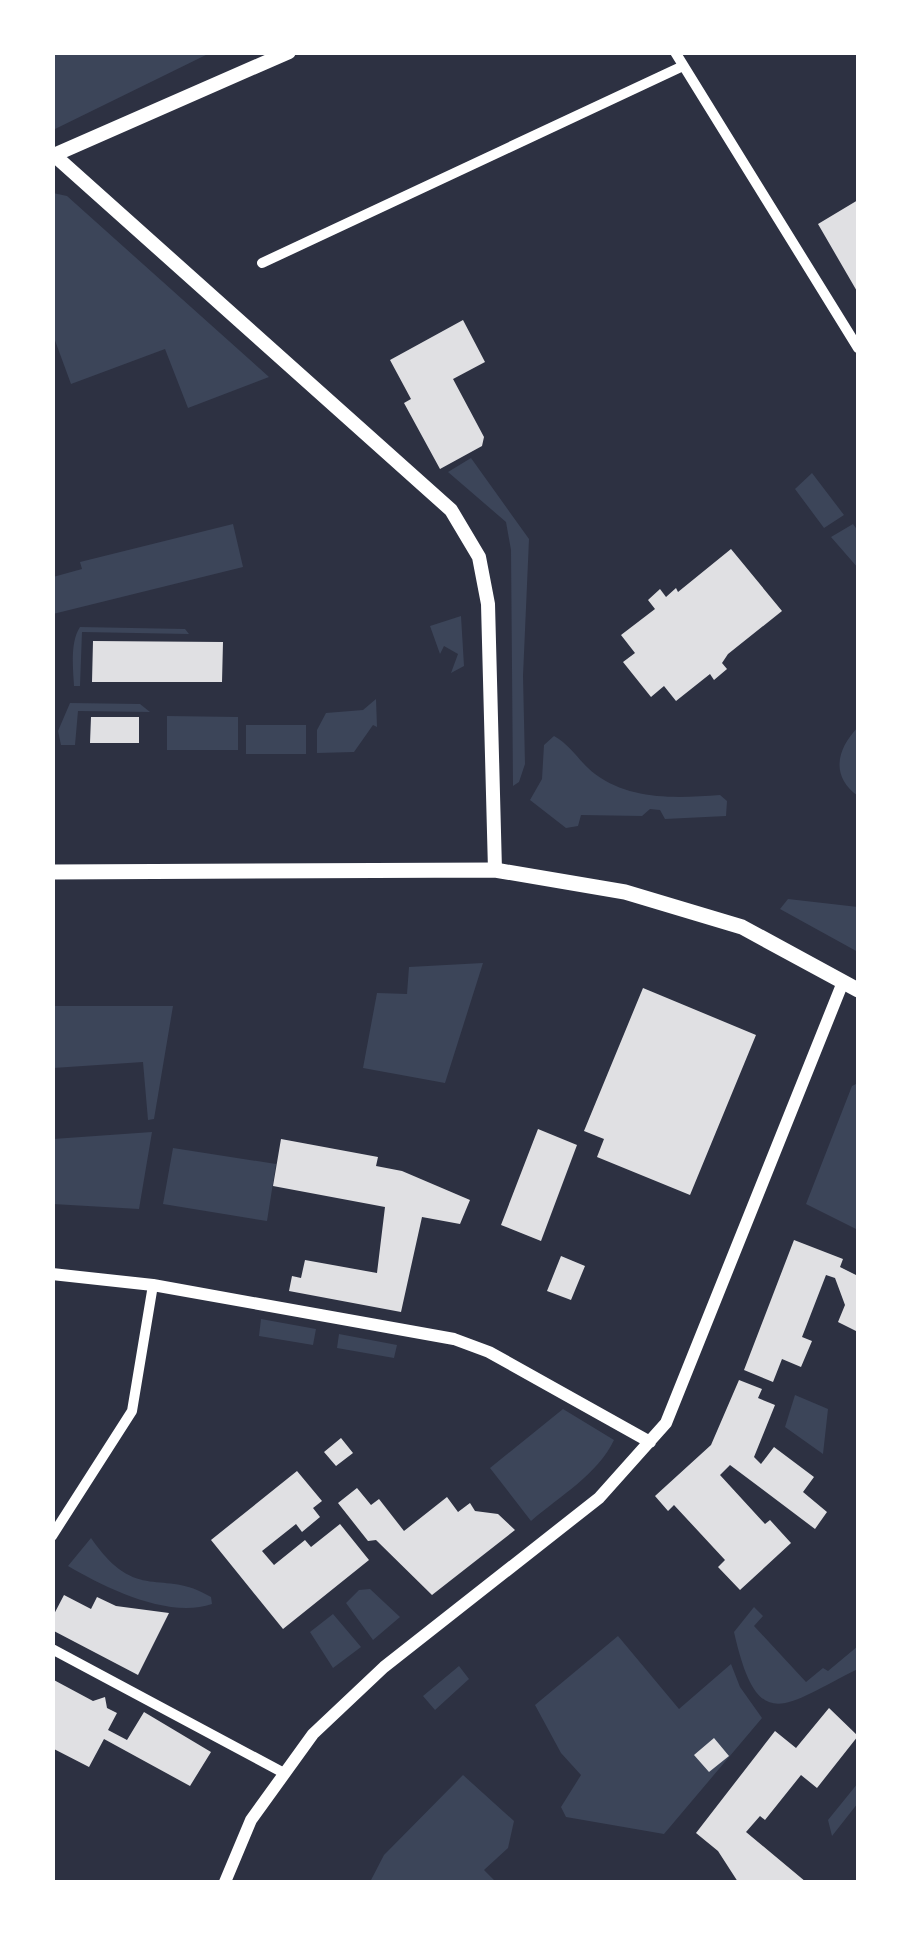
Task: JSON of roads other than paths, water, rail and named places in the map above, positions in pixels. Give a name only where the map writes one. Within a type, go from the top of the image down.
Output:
[{"type":"main road","points":[[289,52],[53,155],[451,510],[470,537],[479,557],[488,604],[495,870]]},
{"type":"main road","points":[[52,872],[495,870],[625,892],[742,926],[858,990]]},
{"type":"street","points":[[675,52],[858,348]]},
{"type":"street","points":[[262,263],[683,66]]},
{"type":"street","points":[[225,1882],[251,1820],[282,1772],[346,1700],[599,1498],[666,1422],[843,982]]},
{"type":"street","points":[[52,1274],[153,1285],[474,1345],[650,1442]]},
{"type":"street","points":[[52,1536],[132,1411],[153,1285]]},
{"type":"street","points":[[52,1649],[282,1772]]}]
